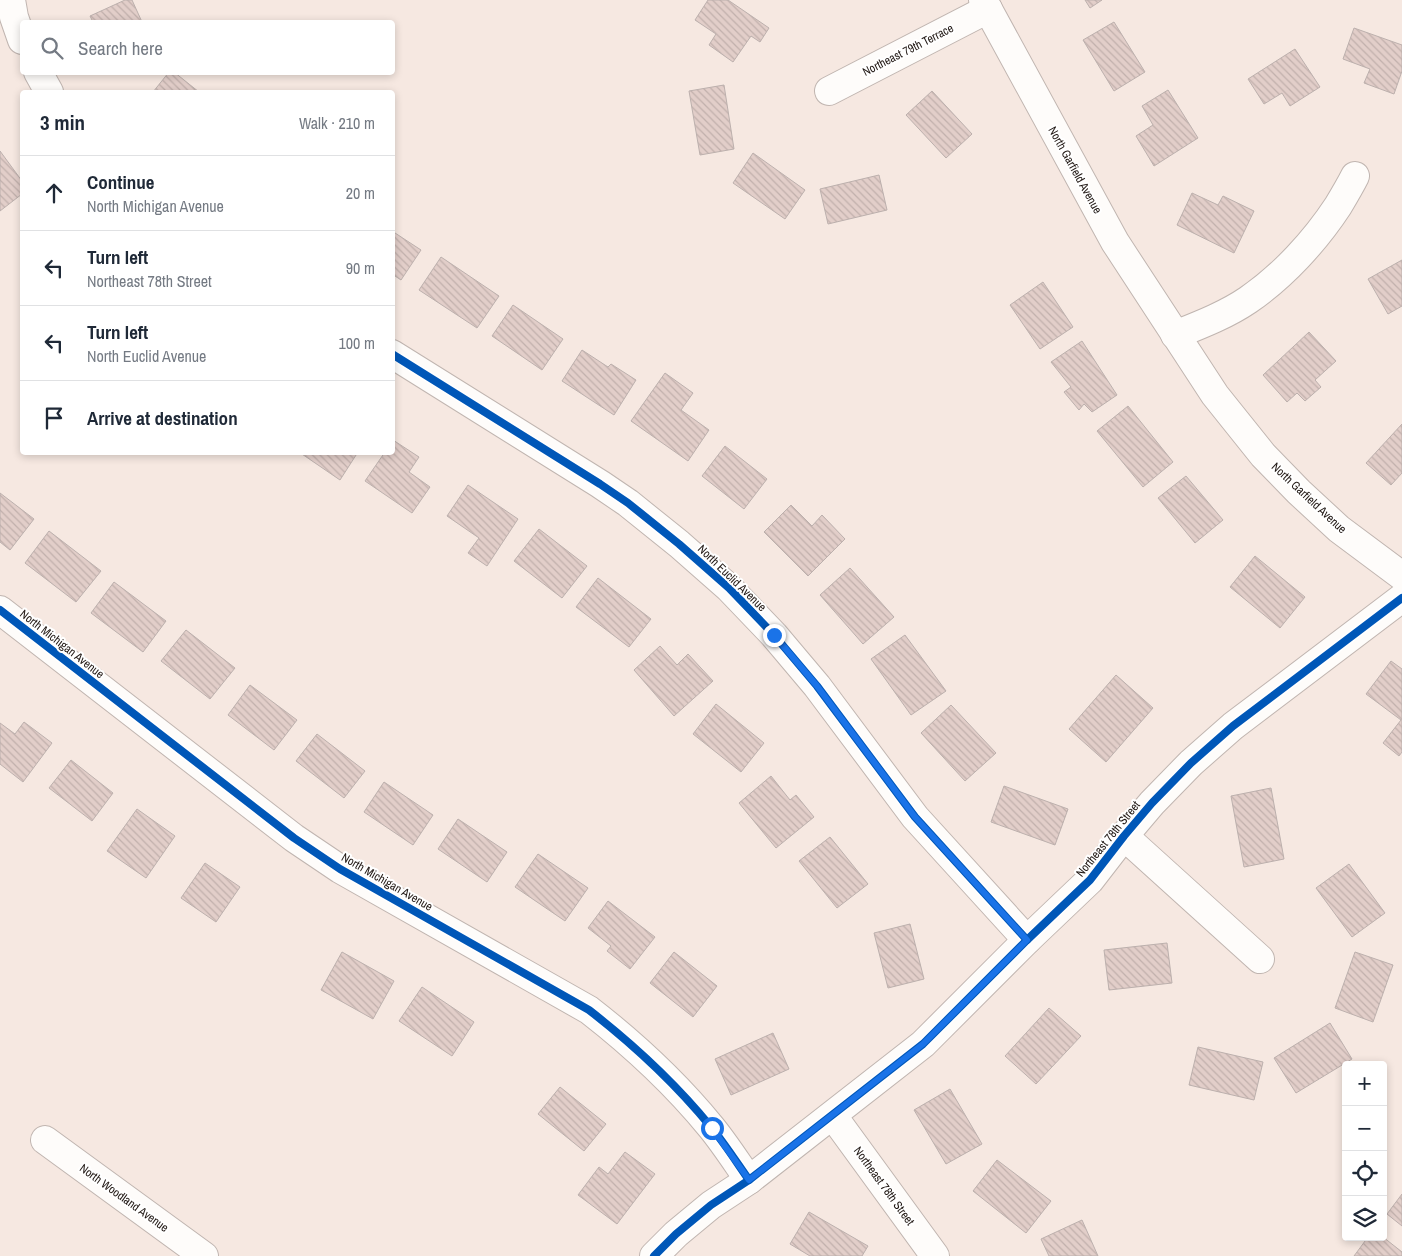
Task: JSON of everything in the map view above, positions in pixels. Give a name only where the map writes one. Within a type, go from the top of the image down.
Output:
[{"type":"street","points":[[11,0],[20,34]]},
{"type":"street","name":"Northeast 79th Terrace","points":[[829,90],[985,5]]},
{"type":"street","name":"North Garfield Avenue","points":[[985,5],[1115,242],[1215,394],[1263,455],[1299,492],[1340,529],[1402,576]]},
{"type":"street","points":[[40,75],[48,90]]},
{"type":"street","points":[[1175,335],[1212,320],[1239,305],[1279,275],[1305,249],[1332,214],[1355,176]]},
{"type":"street","name":"North Euclid Avenue","points":[[395,356],[614,494],[680,544],[729,588],[774,635],[817,686],[915,817],[1027,940]]},
{"type":"street","name":"Northeast 78th Street","points":[[654,1256],[676,1234],[711,1205],[749,1180],[923,1044],[1090,880],[1124,836],[1184,770],[1233,726],[1402,598]]},
{"type":"street","name":"North Michigan Avenue","points":[[0,610],[294,838],[340,869],[596,1015],[622,1035],[669,1079],[712,1128],[749,1180]]},
{"type":"street","name":"Northeast 78th Street","points":[[1124,836],[1260,959]]},
{"type":"street","name":"Northeast 78th Street","points":[[833,1116],[935,1256]]},
{"type":"street","name":"North Woodland Avenue","points":[[45,1140],[204,1256]]},
{"type":"building","points":[[125,0],[132,0],[141,20],[92,20],[90,16]]},
{"type":"building","points":[[708,0],[728,0],[769,28],[760,42],[751,36],[733,62],[709,45],[716,34],[695,20]]},
{"type":"building","points":[[1085,0],[1102,0],[1090,8]]},
{"type":"building","points":[[1114,22],[1145,72],[1114,91],[1083,40]]},
{"type":"building","points":[[1354,28],[1402,45],[1402,71],[1394,94],[1364,83],[1370,69],[1343,59]]},
{"type":"building","points":[[1295,49],[1320,87],[1290,106],[1282,93],[1264,104],[1248,79]]},
{"type":"building","points":[[167,75],[178,75],[196,90],[155,90]]},
{"type":"building","points":[[724,85],[734,149],[700,155],[689,91]]},
{"type":"building","points":[[1168,90],[1198,138],[1154,166],[1136,136],[1153,125],[1142,106]]},
{"type":"building","points":[[932,91],[972,134],[946,158],[906,115]]},
{"type":"building","points":[[0,151],[20,178],[20,196],[0,211]]},
{"type":"building","points":[[753,153],[805,190],[785,219],[733,183]]},
{"type":"building","points":[[879,175],[887,210],[828,224],[820,189]]},
{"type":"building","points":[[1192,193],[1218,205],[1223,196],[1254,211],[1234,253],[1177,225]]},
{"type":"building","points":[[395,233],[421,250],[401,280],[395,276]]},
{"type":"building","points":[[441,257],[499,296],[477,328],[419,290]]},
{"type":"building","points":[[1402,260],[1402,306],[1388,314],[1368,279]]},
{"type":"building","points":[[1043,282],[1073,327],[1040,349],[1010,305]]},
{"type":"building","points":[[513,305],[563,339],[542,370],[492,336]]},
{"type":"building","points":[[1309,332],[1336,361],[1315,380],[1321,387],[1305,401],[1297,393],[1287,402],[1263,375]]},
{"type":"building","points":[[1082,341],[1117,395],[1092,412],[1084,404],[1079,410],[1064,392],[1071,387],[1051,362]]},
{"type":"building","points":[[582,350],[608,367],[611,364],[636,380],[614,415],[562,381]]},
{"type":"building","points":[[665,373],[693,393],[681,410],[709,430],[688,461],[631,421]]},
{"type":"building","points":[[1128,406],[1173,462],[1143,487],[1097,431]]},
{"type":"building","points":[[1402,424],[1402,473],[1391,485],[1366,463]]},
{"type":"building","points":[[395,441],[419,457],[409,472],[430,487],[412,513],[365,481],[383,455],[395,455]]},
{"type":"building","points":[[725,446],[767,479],[744,509],[702,476]]},
{"type":"building","points":[[303,455],[356,455],[340,480]]},
{"type":"building","points":[[1186,476],[1223,520],[1195,543],[1158,498]]},
{"type":"building","points":[[468,485],[518,519],[487,566],[468,553],[479,538],[447,516]]},
{"type":"building","points":[[0,493],[34,519],[10,550],[0,542]]},
{"type":"building","points":[[791,505],[812,526],[822,515],[845,539],[808,576],[764,532]]},
{"type":"building","points":[[539,529],[587,566],[562,598],[514,561]]},
{"type":"building","points":[[49,531],[101,571],[76,602],[25,563]]},
{"type":"building","points":[[1255,556],[1305,597],[1280,628],[1230,587]]},
{"type":"building","points":[[850,568],[894,617],[863,644],[820,595]]},
{"type":"building","points":[[598,578],[651,619],[629,647],[576,607]]},
{"type":"building","points":[[114,582],[166,621],[143,652],[91,613]]},
{"type":"building","points":[[186,630],[235,668],[210,699],[161,661]]},
{"type":"building","points":[[905,635],[946,691],[911,715],[871,659]]},
{"type":"building","points":[[660,646],[677,665],[688,654],[713,681],[674,716],[634,670]]},
{"type":"building","points":[[1391,661],[1402,669],[1402,752],[1399,756],[1383,743],[1401,720],[1366,694]]},
{"type":"building","points":[[1116,675],[1153,708],[1106,762],[1069,729]]},
{"type":"building","points":[[250,685],[297,720],[274,750],[228,715]]},
{"type":"building","points":[[716,704],[764,743],[741,772],[693,734]]},
{"type":"building","points":[[951,705],[996,753],[965,781],[921,733]]},
{"type":"building","points":[[24,722],[52,743],[23,782],[0,764],[0,723],[15,734]]},
{"type":"building","points":[[317,734],[365,771],[344,798],[296,761]]},
{"type":"building","points":[[71,760],[113,793],[92,821],[49,788]]},
{"type":"building","points":[[771,776],[790,800],[796,795],[814,817],[776,848],[739,803]]},
{"type":"building","points":[[384,782],[433,815],[413,845],[364,812]]},
{"type":"building","points":[[1004,786],[1068,809],[1055,845],[991,822]]},
{"type":"building","points":[[1271,788],[1284,859],[1244,867],[1231,796]]},
{"type":"building","points":[[137,809],[175,836],[146,878],[107,851]]},
{"type":"building","points":[[458,819],[507,852],[487,882],[438,849]]},
{"type":"building","points":[[830,837],[868,884],[837,908],[799,861]]},
{"type":"building","points":[[538,854],[588,888],[565,921],[515,887]]},
{"type":"building","points":[[205,863],[240,887],[216,922],[181,898]]},
{"type":"building","points":[[1349,864],[1385,913],[1352,937],[1316,888]]},
{"type":"building","points":[[608,901],[655,937],[630,969],[607,951],[611,946],[588,928]]},
{"type":"building","points":[[910,924],[924,979],[888,988],[874,933]]},
{"type":"building","points":[[1167,943],[1172,983],[1109,990],[1104,950]]},
{"type":"building","points":[[342,952],[394,981],[373,1019],[321,990]]},
{"type":"building","points":[[674,952],[717,986],[693,1017],[650,983]]},
{"type":"building","points":[[1355,952],[1393,965],[1373,1022],[1335,1008]]},
{"type":"building","points":[[422,987],[474,1022],[452,1056],[399,1021]]},
{"type":"building","points":[[1049,1008],[1081,1036],[1036,1084],[1005,1056]]},
{"type":"building","points":[[1330,1023],[1352,1059],[1342,1061],[1342,1065],[1296,1093],[1274,1058]]},
{"type":"building","points":[[773,1033],[789,1069],[731,1095],[715,1059]]},
{"type":"building","points":[[1198,1047],[1263,1062],[1254,1100],[1189,1085]]},
{"type":"building","points":[[560,1087],[606,1124],[584,1151],[538,1114]]},
{"type":"building","points":[[950,1089],[982,1144],[946,1164],[914,1110]]},
{"type":"building","points":[[625,1152],[655,1174],[617,1224],[578,1195],[599,1167],[608,1174]]},
{"type":"building","points":[[997,1160],[1051,1201],[1026,1233],[973,1191]]},
{"type":"building","points":[[1402,1194],[1402,1226],[1387,1214]]},
{"type":"building","points":[[809,1212],[868,1246],[862,1256],[810,1256],[790,1244]]},
{"type":"building","points":[[1082,1220],[1098,1256],[1049,1256],[1041,1239]]},
{"type":"building","points":[[1387,1240],[1402,1252],[1402,1256],[1354,1256],[1365,1241]]},
{"type":"cycle path","points":[[395,356],[628,503],[729,588],[774,635],[817,686],[915,817],[1027,940]]},
{"type":"cycle path","points":[[654,1256],[676,1234],[711,1205],[749,1180],[923,1044],[1090,880],[1152,803],[1191,763],[1233,726],[1402,598]]},
{"type":"cycle path","points":[[0,610],[294,838],[340,869],[589,1010],[638,1051],[683,1095],[716,1133],[749,1180]]},
{"type":"route","points":[[712,1128],[749,1180],[923,1044],[1027,940],[915,817],[817,686],[774,635]]}]
